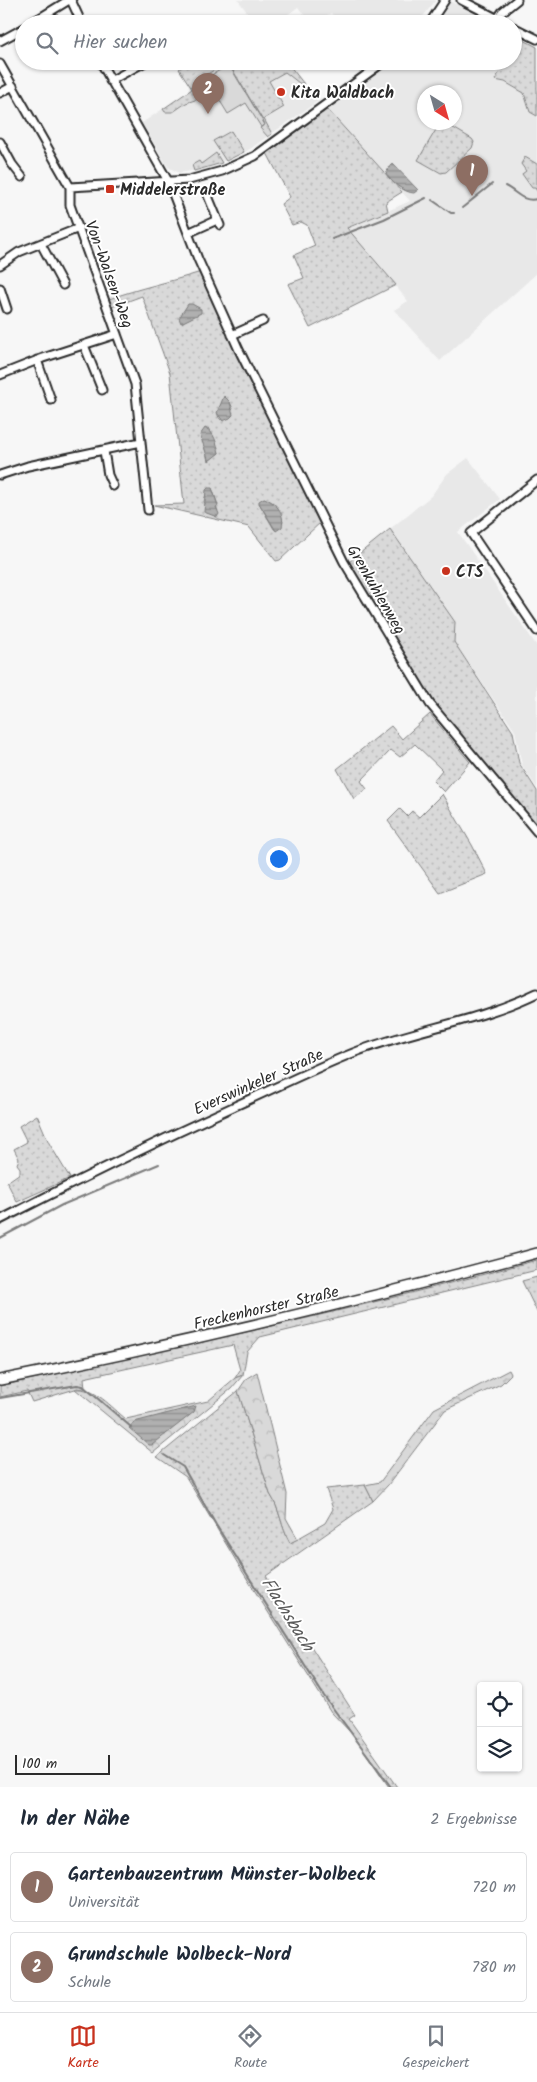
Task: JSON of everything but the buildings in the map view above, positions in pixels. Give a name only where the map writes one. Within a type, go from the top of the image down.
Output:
[{"type":"main road","name":"Freckenhorster Straße","points":[[0,1380],[108,1358],[319,1310],[537,1254]]},
{"type":"street","points":[[45,15],[70,0],[78,15]]},
{"type":"street","points":[[435,15],[445,0]]},
{"type":"street","points":[[462,0],[492,15]]},
{"type":"street","points":[[500,15],[517,0]]},
{"type":"street","points":[[522,32],[537,40]]},
{"type":"street","points":[[0,41],[15,33]]},
{"type":"street","name":"Von-Walsen-Weg","points":[[0,64],[70,187],[70,205],[135,384],[148,510]]},
{"type":"street","name":"Grenkuhlenweg","points":[[104,70],[168,181],[232,335],[325,526],[430,704],[537,832]]},
{"type":"street","points":[[110,81],[131,70]]},
{"type":"street","points":[[70,187],[168,181],[203,177],[222,171],[254,156],[373,70]]},
{"type":"street","points":[[0,93],[13,86]]},
{"type":"street","points":[[0,142],[12,164],[22,177]]},
{"type":"street","points":[[188,233],[219,222],[208,196]]},
{"type":"street","points":[[0,265],[20,252],[79,228]]},
{"type":"street","points":[[41,244],[63,285]]},
{"type":"street","points":[[0,288],[7,308]]},
{"type":"street","points":[[232,335],[264,321]]},
{"type":"street","points":[[0,375],[37,360],[117,334]]},
{"type":"street","points":[[84,345],[102,390]]},
{"type":"street","points":[[37,360],[51,400]]},
{"type":"street","points":[[0,475],[28,466],[141,442]]},
{"type":"street","points":[[104,451],[108,475],[113,486]]},
{"type":"street","points":[[537,480],[471,533],[537,631]]},
{"type":"street","name":"Everswinkeler Straße","points":[[0,1220],[164,1138],[330,1063],[378,1045],[497,1011],[537,993]]},
{"type":"shaded area","points":[[238,0],[436,0],[424,15],[333,15],[331,13],[328,15],[304,15],[298,7],[287,15],[249,15]]},
{"type":"shaded area","points":[[450,1],[477,15],[440,15]]},
{"type":"shaded area","points":[[522,38],[537,46],[537,273],[440,361],[394,310],[408,301],[347,229],[410,201],[327,109],[379,70],[522,70]]},
{"type":"shaded area","points":[[180,70],[293,70],[304,84],[321,99],[244,153],[204,169],[179,173],[168,167],[142,123],[192,89]]},
{"type":"shaded area","points":[[392,163],[418,190],[414,193],[406,191],[390,180],[386,173]]},
{"type":"shaded area","points":[[188,304],[201,309],[201,313],[181,323],[179,318]]},
{"type":"shaded area","points":[[224,396],[230,402],[233,415],[223,421],[217,413]]},
{"type":"shaded area","points":[[205,428],[213,435],[219,453],[209,461],[200,435]]},
{"type":"shaded area","points":[[468,458],[500,499],[458,532],[537,646],[537,788],[522,765],[515,731],[454,642],[455,622],[390,529],[431,496],[447,474]]},
{"type":"shaded area","points":[[212,488],[218,506],[216,507],[219,514],[217,517],[204,512],[206,490]]},
{"type":"shaded area","points":[[264,498],[276,505],[281,513],[282,527],[276,531],[259,503]]},
{"type":"shaded area","points":[[196,1406],[194,1412],[152,1445],[149,1445],[129,1428],[134,1422]]},
{"type":"green space","points":[[522,39],[537,47],[537,116],[530,112],[524,93],[505,82],[495,80],[501,70],[522,70]]},
{"type":"green space","points":[[180,70],[214,70],[199,79],[200,96],[198,99],[186,103],[173,112],[165,112],[163,109],[192,89]]},
{"type":"green space","points":[[220,70],[232,70],[265,125],[261,127],[246,103],[228,114],[206,78]]},
{"type":"green space","points":[[233,70],[293,70],[304,84],[299,83],[285,72],[269,81],[284,107],[264,119],[272,134],[268,137],[260,128],[265,124]]},
{"type":"green space","points":[[327,109],[402,192],[386,202],[388,211],[347,228],[396,285],[310,328],[288,284],[304,278],[294,255],[315,246],[307,225],[301,222],[292,225],[281,204],[290,197],[267,153]]},
{"type":"green space","points":[[436,130],[457,130],[474,142],[472,148],[446,172],[441,173],[418,160]]},
{"type":"green space","points":[[231,131],[244,152],[226,161],[213,141]]},
{"type":"green space","points":[[216,153],[222,163],[194,171],[192,165],[199,161],[201,164]]},
{"type":"green space","points":[[525,157],[537,164],[537,191],[535,188],[532,188],[522,174],[526,171],[521,164]]},
{"type":"green space","points":[[201,272],[321,522],[280,560],[276,561],[249,527],[154,505],[184,504],[170,373],[142,296],[112,307],[109,299]],"holes":[[[230,402],[233,409],[221,420],[218,409],[222,403]],[[208,428],[219,453],[208,460],[205,449]],[[212,488],[218,505],[216,507],[218,511],[204,502],[205,497]],[[264,498],[277,507],[283,522],[276,530],[259,503]]]},
{"type":"green space","points":[[390,529],[455,622],[454,642],[513,732],[519,763],[537,791],[537,828],[434,702],[391,635],[349,562]]},
{"type":"green space","points":[[430,714],[470,762],[444,792],[433,781],[442,770],[415,744],[400,757],[391,750],[361,781],[367,789],[354,799],[337,769],[391,726],[402,739]]},
{"type":"green space","points":[[442,794],[487,874],[440,893],[388,821],[400,809],[407,816],[412,811],[419,817]]},
{"type":"green space","points":[[37,1115],[49,1143],[70,1178],[17,1202],[7,1182],[20,1173],[20,1168],[17,1164],[19,1159],[14,1149],[27,1142],[19,1126]]},
{"type":"green space","points":[[537,1260],[537,1270],[260,1337],[247,1352],[243,1375],[235,1378],[240,1370],[233,1345],[84,1378],[85,1388],[75,1389],[32,1402],[27,1391],[0,1397],[0,1386],[336,1311]]},
{"type":"green space","points":[[537,1277],[537,1312],[522,1281]]},
{"type":"green space","points":[[509,1370],[511,1374],[501,1384],[445,1410],[388,1485],[373,1501],[365,1485],[380,1482],[434,1409]]},
{"type":"green space","points":[[257,1372],[287,1494],[286,1518],[298,1539],[290,1543],[270,1494],[238,1391],[247,1378]]},
{"type":"green space","points":[[243,1375],[231,1389],[153,1453],[75,1389],[82,1389],[96,1394],[126,1419],[208,1401],[235,1378]]},
{"type":"green space","points":[[238,1391],[270,1494],[290,1543],[325,1523],[333,1509],[326,1489],[365,1485],[373,1501],[266,1576],[355,1715],[349,1719],[397,1787],[389,1787],[354,1736],[331,1712],[241,1569],[186,1477],[157,1457]]},
{"type":"waterway","points":[[462,208],[492,184]]},
{"type":"waterway","points":[[505,186],[524,198],[537,199]]},
{"type":"waterway","points":[[332,239],[384,219],[426,198]]},
{"type":"waterway","points":[[432,200],[451,213],[454,213]]},
{"type":"waterway","points":[[0,1238],[62,1205],[159,1164]]},
{"type":"waterway","name":"Flachsbach","points":[[0,1398],[77,1385],[83,1386],[131,1427]]},
{"type":"waterway","name":"Flachsbach","points":[[164,1455],[183,1467],[216,1525],[324,1696],[391,1787]]},
{"type":"place","name":"Kita Waldbach","points":[[281,92]]},
{"type":"place","name":"Grundschule Wolbeck-Nord","points":[[208,114]]},
{"type":"place","name":"Middelerstraße","points":[[110,189]]},
{"type":"place","name":"Gartenbauzentrum Münster-Wolbeck","points":[[472,196]]},
{"type":"place","name":"CTS","points":[[446,571]]}]
